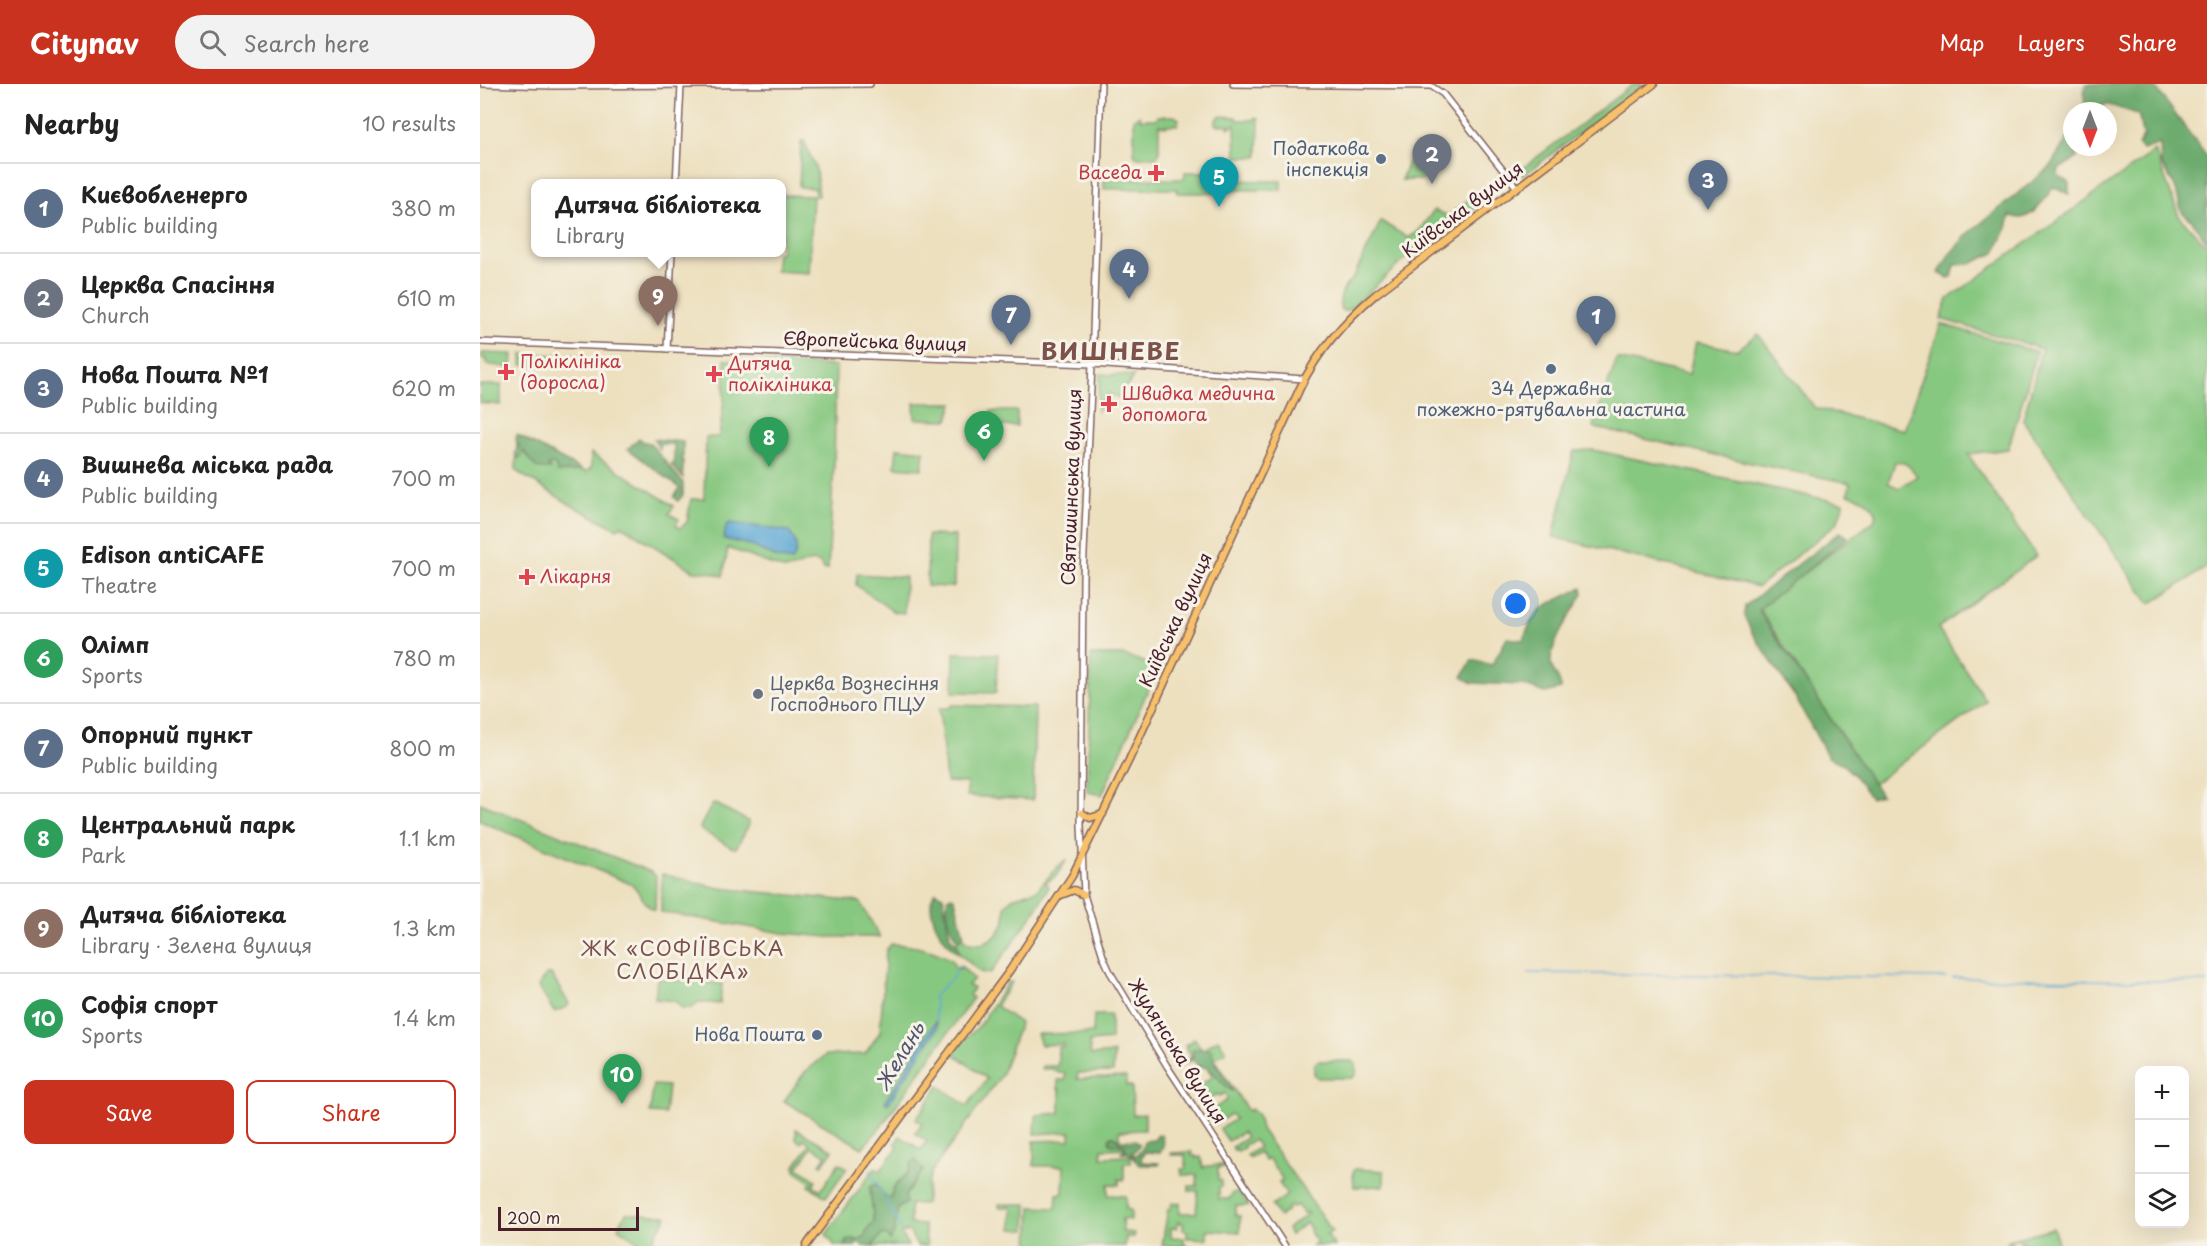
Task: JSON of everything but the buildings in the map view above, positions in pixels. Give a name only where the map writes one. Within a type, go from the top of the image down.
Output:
[{"type":"main road","name":"Київська вулиця","points":[[806,1246],[1010,970],[1060,896],[1103,814],[1304,379],[1320,353],[1354,313],[1404,272],[1654,84]]},
{"type":"main road","points":[[1082,813],[1090,818],[1103,814]]},
{"type":"main road","points":[[1060,896],[1074,890],[1084,895]]},
{"type":"street","points":[[483,84],[681,86],[870,84]]},
{"type":"street","name":"Святошинська вулиця","points":[[1082,856],[1083,577],[1101,84]]},
{"type":"street","points":[[1233,84],[1431,86],[1447,99],[1517,188]]},
{"type":"street","points":[[676,179],[681,86]]},
{"type":"street","points":[[667,349],[672,257]]},
{"type":"street","name":"Європейська вулиця","points":[[480,342],[1092,364],[1304,379]]},
{"type":"street","name":"Жулянська вулиця","points":[[1082,856],[1084,895],[1110,972],[1163,1059],[1285,1246]]},
{"type":"green space","points":[[1634,84],[1643,84],[1523,176],[1519,171]]},
{"type":"green space","points":[[2086,84],[2153,84],[2207,157],[2207,242],[2192,221],[2182,212],[2175,187],[2161,163],[2160,144],[2143,150],[2138,145],[2144,135],[2138,114],[2117,107],[2117,102],[2084,102]]},
{"type":"green space","points":[[1140,115],[1140,119],[1174,116],[1179,119],[1177,125],[1165,125],[1166,127],[1159,125],[1159,154],[1156,157],[1137,157],[1134,154],[1134,119]]},
{"type":"green space","points":[[1219,116],[1236,117],[1237,120],[1254,120],[1255,117],[1259,119],[1258,157],[1236,157],[1235,125],[1228,128],[1229,125],[1216,125]]},
{"type":"green space","points":[[804,141],[816,169],[819,196],[815,196],[815,188],[799,187],[801,142]]},
{"type":"green space","points":[[1415,145],[1425,151],[1439,169],[1423,180],[1401,180]]},
{"type":"green space","points":[[2063,145],[2063,156],[2077,156],[2059,169],[2058,175],[2069,183],[2069,194],[2053,187],[2030,214],[2020,218],[2010,216],[1995,253],[1970,264],[1955,265],[1952,277],[1948,278],[1939,273],[1949,255],[1969,233],[2049,168]]},
{"type":"green space","points":[[2155,151],[2179,216],[2207,246],[2207,567],[2150,604],[2023,420],[2042,349],[1941,319],[1948,299]]},
{"type":"green space","points":[[1185,172],[1209,172],[1210,180],[1281,181],[1281,190],[1216,190],[1216,193],[1177,193],[1177,189],[1104,189],[1104,179],[1184,179]]},
{"type":"green space","points":[[786,195],[813,196],[809,273],[775,271],[777,257],[786,257]]},
{"type":"green space","points":[[1471,198],[1476,205],[1473,209],[1404,260],[1351,308],[1341,310],[1342,294],[1352,280],[1381,221],[1408,238],[1418,232],[1434,210],[1448,216]]},
{"type":"green space","points":[[1941,324],[2037,352],[2008,449],[1968,454],[2036,556],[1938,628],[1986,701],[1873,784],[1758,607],[1874,521],[1876,512],[1873,508],[1864,500],[1848,494],[1850,483],[1756,464],[1593,426],[1617,359],[1689,374],[1696,342],[1737,350],[1758,334],[1815,408],[1904,430]],"holes":[[[1895,462],[1908,465],[1917,476],[1899,488],[1888,483]]]},
{"type":"green space","points":[[482,353],[513,354],[512,368],[486,364],[486,359],[482,359]]},
{"type":"green space","points":[[522,354],[585,356],[585,368],[522,365]]},
{"type":"green space","points":[[725,360],[836,366],[834,465],[828,569],[823,570],[820,563],[810,562],[783,569],[728,548],[723,576],[694,571],[622,526],[617,529],[571,505],[516,471],[517,435],[585,472],[591,468],[591,453],[674,506],[669,514],[679,519],[676,525],[680,528],[687,522],[691,499],[704,499],[706,437],[719,437],[724,400]]},
{"type":"green space","points":[[1100,374],[1134,376],[1119,399],[1109,393],[1097,411]]},
{"type":"green space","points":[[480,385],[501,385],[501,405],[480,403]]},
{"type":"green space","points":[[914,403],[953,403],[948,420],[915,419]]},
{"type":"green space","points":[[991,411],[1017,411],[1017,426],[991,426]]},
{"type":"green space","points":[[517,435],[580,469],[579,471],[557,472],[553,464],[548,465],[550,469],[540,469],[534,465],[524,451],[518,458],[515,453],[519,446],[516,440]]},
{"type":"green space","points":[[639,438],[650,443],[683,483],[683,495],[678,501],[674,497],[680,488],[628,449]]},
{"type":"green space","points":[[654,439],[683,442],[683,478],[671,464],[674,463],[674,444],[660,444],[660,450]]},
{"type":"green space","points":[[897,448],[924,451],[922,469],[895,467]]},
{"type":"green space","points":[[1593,450],[1844,503],[1837,523],[1758,587],[1553,537],[1574,451]]},
{"type":"green space","points":[[1840,532],[1848,537],[1758,610],[1881,795],[1871,798],[1855,776],[1841,763],[1828,757],[1795,697],[1751,631],[1744,615],[1745,606]]},
{"type":"green space","points":[[928,535],[955,536],[954,587],[927,586]]},
{"type":"green space","points":[[857,574],[905,577],[904,613],[894,612],[856,585]]},
{"type":"green space","points":[[1582,587],[1583,594],[1558,637],[1551,656],[1552,667],[1561,689],[1545,693],[1523,685],[1472,683],[1462,677],[1472,660],[1492,665],[1507,638],[1523,640],[1540,610]]},
{"type":"green space","points":[[954,653],[998,654],[996,693],[953,692]]},
{"type":"green space","points":[[1091,655],[1123,655],[1158,667],[1102,795],[1087,792]]},
{"type":"green space","points":[[952,705],[1035,707],[1033,800],[967,796],[967,783],[946,782],[939,708],[950,708]]},
{"type":"green space","points":[[480,803],[651,872],[656,876],[655,910],[647,905],[631,884],[480,821]]},
{"type":"green space","points":[[716,804],[748,821],[749,825],[736,848],[701,830],[700,827],[712,805]]},
{"type":"green space","points":[[1066,861],[1057,875],[1046,883],[1049,887],[1032,916],[990,974],[980,972],[959,953],[956,943],[961,937],[969,943],[982,944],[996,936],[1005,922],[1005,906],[1012,898],[1037,890],[1060,864]]},
{"type":"green space","points":[[662,874],[719,888],[860,902],[880,937],[828,937],[783,933],[661,912]]},
{"type":"green space","points":[[936,892],[943,896],[950,937],[956,943],[959,953],[941,934],[932,915],[932,898]]},
{"type":"green space","points":[[951,896],[955,899],[964,937],[957,939],[947,914],[948,898]]},
{"type":"green space","points":[[891,944],[931,951],[953,961],[954,966],[959,969],[961,966],[974,979],[968,985],[973,988],[969,995],[973,998],[880,1128],[862,1148],[784,1101],[805,1072],[826,1055],[865,1054],[880,1032],[886,950]]},
{"type":"green space","points":[[547,974],[551,974],[569,1004],[554,1012],[538,986]]},
{"type":"green space","points":[[685,976],[700,977],[703,982],[722,984],[720,1004],[698,1002],[692,1008],[682,1008],[675,1001],[655,999],[657,979],[679,981]]},
{"type":"green space","points":[[1008,982],[1012,982],[996,1006],[1020,1023],[1001,1076],[932,1171],[926,1204],[910,1204],[910,1224],[924,1225],[927,1246],[917,1246],[909,1231],[901,1233],[908,1246],[872,1246],[882,1235],[886,1235],[898,1208],[906,1203],[905,1196],[923,1170],[918,1164],[893,1189],[890,1198],[886,1198],[878,1186],[870,1192],[874,1222],[864,1237],[846,1242],[846,1246],[835,1246],[826,1234],[875,1168],[880,1171],[898,1147],[895,1144],[900,1136],[921,1150],[927,1141],[915,1133],[922,1123],[916,1119],[939,1086],[967,1106],[987,1079],[954,1054],[964,1040],[979,1026]]},
{"type":"green space","points":[[1094,1015],[1111,1015],[1111,1040],[1089,1042],[1091,1055],[1114,1053],[1113,1072],[1078,1073],[1077,1079],[1126,1077],[1127,1086],[1132,1086],[1133,1115],[1145,1114],[1145,1130],[1119,1131],[1119,1140],[1136,1140],[1136,1148],[1102,1149],[1102,1157],[1131,1156],[1131,1163],[1124,1163],[1124,1180],[1119,1179],[1119,1185],[1108,1184],[1108,1195],[1126,1196],[1126,1209],[1131,1210],[1131,1220],[1122,1219],[1123,1232],[1135,1233],[1134,1237],[1126,1237],[1125,1246],[1029,1246],[1031,1207],[1056,1208],[1057,1194],[1063,1193],[1064,1166],[1034,1166],[1034,1141],[1070,1140],[1070,1132],[1035,1134],[1036,1115],[1060,1113],[1058,1080],[1065,1080],[1065,1073],[1059,1073],[1053,1069],[1042,1069],[1042,1066],[1058,1066],[1058,1047],[1064,1047],[1064,1044],[1041,1045],[1037,1034],[1093,1033]]},
{"type":"green space","points":[[1195,1039],[1202,1050],[1218,1039],[1226,1051],[1214,1059],[1248,1111],[1251,1109],[1258,1115],[1261,1129],[1332,1231],[1327,1235],[1335,1246],[1312,1246],[1317,1242],[1306,1223],[1290,1235],[1287,1229],[1308,1214],[1307,1212],[1304,1214],[1297,1205],[1287,1208],[1288,1210],[1279,1217],[1272,1206],[1287,1195],[1279,1183],[1283,1180],[1269,1159],[1265,1161],[1259,1152],[1249,1158],[1247,1155],[1259,1147],[1254,1140],[1238,1152],[1237,1149],[1234,1151],[1232,1147],[1246,1138],[1243,1132],[1228,1141],[1220,1129],[1235,1119],[1231,1114],[1216,1124],[1209,1112],[1228,1099],[1225,1093],[1219,1096],[1217,1094],[1203,1103],[1193,1089],[1213,1077],[1205,1065],[1199,1068],[1185,1045]]},
{"type":"green space","points":[[1193,1049],[1212,1051],[1215,1062],[1232,1091],[1209,1069],[1199,1066],[1193,1060],[1179,1065],[1193,1056]]},
{"type":"green space","points":[[1318,1061],[1352,1061],[1356,1064],[1356,1074],[1352,1078],[1318,1078],[1314,1074],[1314,1065]]},
{"type":"green space","points":[[653,1085],[668,1086],[665,1114],[650,1113]]},
{"type":"green space","points":[[796,1129],[833,1150],[822,1165],[820,1164],[826,1155],[812,1147],[798,1168],[816,1180],[813,1185],[821,1190],[839,1163],[847,1168],[826,1197],[809,1186],[811,1182],[795,1171],[795,1166],[810,1144],[804,1139],[801,1143],[796,1139]]},
{"type":"green space","points":[[1158,1135],[1162,1135],[1163,1147],[1160,1153],[1145,1152],[1141,1158],[1142,1162],[1159,1163],[1159,1165],[1139,1165],[1131,1154],[1121,1152],[1126,1149],[1124,1146],[1110,1143],[1109,1139],[1115,1136],[1120,1143],[1139,1143],[1139,1147],[1133,1152],[1137,1155],[1143,1148],[1144,1141],[1154,1140]]},
{"type":"green space","points":[[1192,1152],[1192,1156],[1201,1157],[1203,1169],[1203,1167],[1224,1164],[1226,1167],[1218,1168],[1218,1180],[1221,1180],[1219,1199],[1229,1199],[1233,1193],[1240,1192],[1249,1206],[1236,1206],[1235,1215],[1240,1216],[1240,1232],[1207,1230],[1207,1239],[1187,1238],[1187,1231],[1183,1230],[1183,1223],[1178,1222],[1177,1228],[1171,1228],[1171,1237],[1184,1238],[1184,1244],[1188,1246],[1162,1246],[1168,1209],[1171,1209],[1172,1203],[1180,1203],[1180,1213],[1196,1213],[1198,1191],[1189,1191],[1189,1186],[1197,1186],[1197,1175],[1182,1175],[1181,1169],[1186,1169],[1185,1155],[1171,1155],[1171,1153]]},
{"type":"green space","points":[[915,1160],[923,1170],[905,1195],[906,1203],[898,1208],[894,1233],[890,1240],[886,1235],[882,1235],[872,1246],[863,1246],[856,1242],[856,1246],[846,1246],[846,1242],[852,1239],[858,1240],[864,1237],[874,1222],[870,1187],[876,1184],[886,1198],[890,1198],[894,1188],[907,1174],[911,1163]]},
{"type":"green space","points":[[1355,1169],[1384,1171],[1384,1186],[1354,1187],[1353,1172]]},
{"type":"green space","points":[[999,1204],[1027,1204],[1026,1230],[1012,1229],[1012,1207],[999,1207]]},
{"type":"green space","points":[[626,1213],[667,1217],[648,1246],[645,1246],[618,1228]]},
{"type":"green space","points":[[2053,1228],[2059,1246],[2016,1246],[2024,1242],[2017,1239],[2011,1241],[2011,1246],[2007,1246],[2008,1240]]},
{"type":"water","points":[[730,523],[788,531],[796,546],[796,553],[792,561],[777,558],[750,545],[724,539],[726,526]]},
{"type":"water","points":[[936,1021],[937,1028],[888,1104],[885,1102]]},
{"type":"waterway","name":"Желань","points":[[936,1021],[934,996],[952,978],[959,965]]},
{"type":"waterway","points":[[1528,973],[1946,978]]},
{"type":"waterway","points":[[1953,978],[2207,982]]},
{"type":"waterway","name":"Желань","points":[[870,1170],[902,1230]]},
{"type":"place","name":"Податкова інспекція","points":[[1381,159]]},
{"type":"place","name":"Васеда","points":[[1156,173]]},
{"type":"place","name":"Церква Спасіння","points":[[1432,184]]},
{"type":"place","name":"Edison antiCAFE","points":[[1219,207]]},
{"type":"place","name":"Нова Пошта №1","points":[[1708,210]]},
{"type":"place","name":"Вишнева міська рада","points":[[1129,299]]},
{"type":"place","name":"Дитяча бібліотека","points":[[658,326]]},
{"type":"place","name":"Опорний пункт","points":[[1011,345]]},
{"type":"place","name":"Києвобленерго","points":[[1596,346]]},
{"type":"place","name":"34 Державна пожежно-рятувальна частина","points":[[1551,369]]},
{"type":"place","name":"Поліклініка (доросла)","points":[[506,372]]},
{"type":"place","name":"Дитяча полікліника","points":[[714,374]]},
{"type":"place","name":"Швидка медична допомога","points":[[1109,404]]},
{"type":"place","name":"Олімп","points":[[984,461]]},
{"type":"place","name":"Центральний парк","points":[[769,467]]},
{"type":"place","name":"Лікарня","points":[[527,577]]},
{"type":"place","name":"Церква Вознесіння Господнього ПЦУ","points":[[758,694]]},
{"type":"place","name":"Нова Пошта","points":[[817,1035]]},
{"type":"place","name":"Софія спорт","points":[[622,1104]]},
{"type":"district","name":"ВИШНЕВЕ","points":[[1111,352]]},
{"type":"district","name":"ЖК «СОФІЇВСЬКА СЛОБІДКА»","points":[[683,960]]}]
